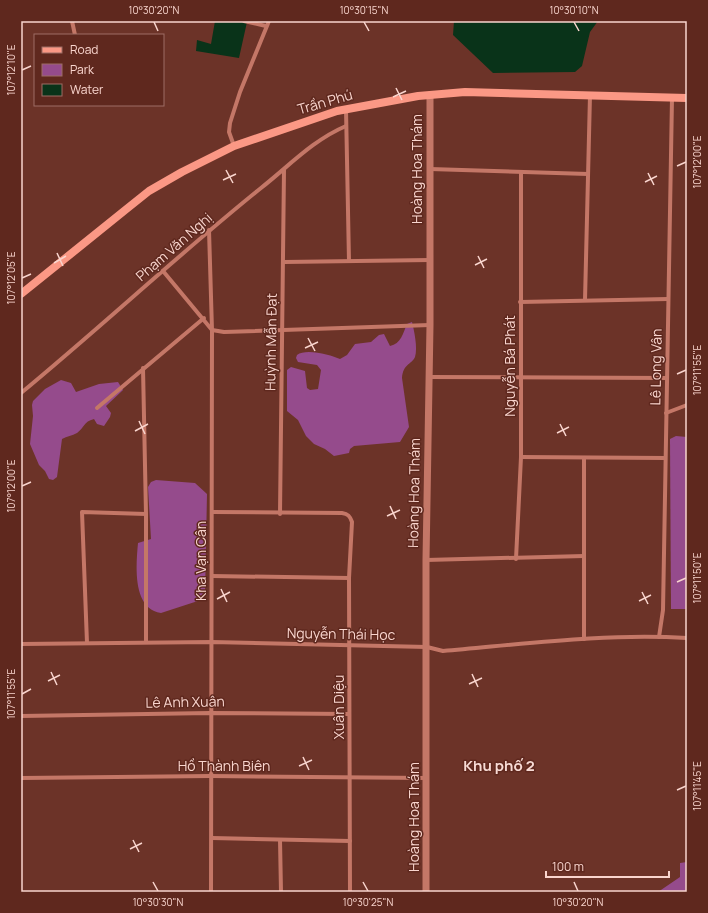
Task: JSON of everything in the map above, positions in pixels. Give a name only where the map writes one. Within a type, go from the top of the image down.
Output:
[{"type":"main road","name":"Trần Phú","points":[[21,294],[93,234],[150,191],[206,159],[234,146],[302,122],[346,109],[430,95],[474,92],[687,98]]},
{"type":"street","points":[[72,21],[75,34]]},
{"type":"street","points":[[244,21],[266,26]]},
{"type":"street","points":[[234,146],[229,132],[230,124],[240,92],[269,21]]},
{"type":"street","name":"Hoàng Hoa Thám","points":[[426,892],[426,560],[430,325],[430,95]]},
{"type":"street","points":[[584,300],[590,95]]},
{"type":"street","name":"Lê Long Vân","points":[[659,637],[663,610],[672,98]]},
{"type":"street","points":[[346,109],[349,261]]},
{"type":"street","name":"Phạm Văn Nghị","points":[[21,393],[209,230],[284,170],[315,142],[346,126]]},
{"type":"street","points":[[430,169],[588,174]]},
{"type":"street","name":"Huỳnh Mẫn Đạt","points":[[280,514],[284,170]]},
{"type":"street","name":"Nguyễn Bá Phát","points":[[516,559],[521,457],[520,302],[522,172]]},
{"type":"street","name":"Kha Vạn Cân","points":[[209,230],[212,330],[212,642],[210,713],[212,838],[211,892]]},
{"type":"street","points":[[284,262],[430,260]]},
{"type":"street","points":[[162,271],[204,318],[212,330],[224,332],[430,325]]},
{"type":"street","points":[[520,302],[668,299]]},
{"type":"street","points":[[97,408],[204,318]]},
{"type":"street","points":[[143,368],[146,514],[146,642]]},
{"type":"street","points":[[429,377],[667,378]]},
{"type":"street","points":[[666,413],[687,406]]},
{"type":"street","points":[[521,457],[584,459],[665,458]]},
{"type":"street","points":[[584,459],[584,639]]},
{"type":"street","points":[[87,643],[82,512],[146,514]]},
{"type":"street","points":[[212,512],[280,514]]},
{"type":"street","name":"Xuân Diệu","points":[[280,514],[342,513],[348,514],[352,522],[349,578],[350,892]]},
{"type":"street","points":[[426,560],[516,559],[584,556]]},
{"type":"street","points":[[212,576],[349,578]]},
{"type":"street","name":"Nguyễn Thái Học","points":[[21,644],[212,642],[427,647],[443,651],[584,639],[659,637],[687,638]]},
{"type":"street","name":"Lê Anh Xuân","points":[[21,716],[210,713],[350,714]]},
{"type":"street","name":"Hồ Thành Biên","points":[[21,778],[211,776],[427,778]]},
{"type":"street","points":[[212,838],[350,841]]},
{"type":"street","points":[[280,840],[281,892]]},
{"type":"green space","points":[[412,322],[416,353],[413,360],[404,370],[402,378],[409,427],[400,442],[354,446],[350,449],[349,453],[334,456],[325,449],[314,444],[306,436],[298,420],[287,411],[287,370],[291,367],[305,371],[307,388],[310,390],[318,389],[321,370],[317,365],[298,362],[296,358],[297,355],[312,352],[325,354],[340,359],[347,355],[355,344],[371,342],[379,335],[384,334],[390,346],[394,345],[399,341],[407,324]]},
{"type":"green space","points":[[61,380],[71,383],[76,392],[99,384],[118,382],[123,390],[106,406],[111,413],[104,426],[97,424],[94,419],[90,420],[77,433],[62,439],[57,477],[53,480],[49,479],[45,471],[39,465],[30,444],[33,416],[32,405],[33,401],[45,389]]},
{"type":"green space","points":[[676,436],[687,437],[687,609],[671,609],[670,439]]},
{"type":"green space","points":[[156,480],[195,483],[207,494],[204,599],[161,613],[152,610],[140,595],[137,574],[138,543],[151,539],[148,487],[151,482]]},
{"type":"green space","points":[[687,862],[687,892],[658,892],[680,877],[680,863]]},
{"type":"water","points":[[215,21],[247,22],[239,58],[196,51],[197,40],[211,44]]},
{"type":"water","points":[[454,21],[598,21],[590,32],[582,66],[575,72],[493,73],[453,35]]},
{"type":"district","name":"Khu phố 2","points":[[499,766]]}]
